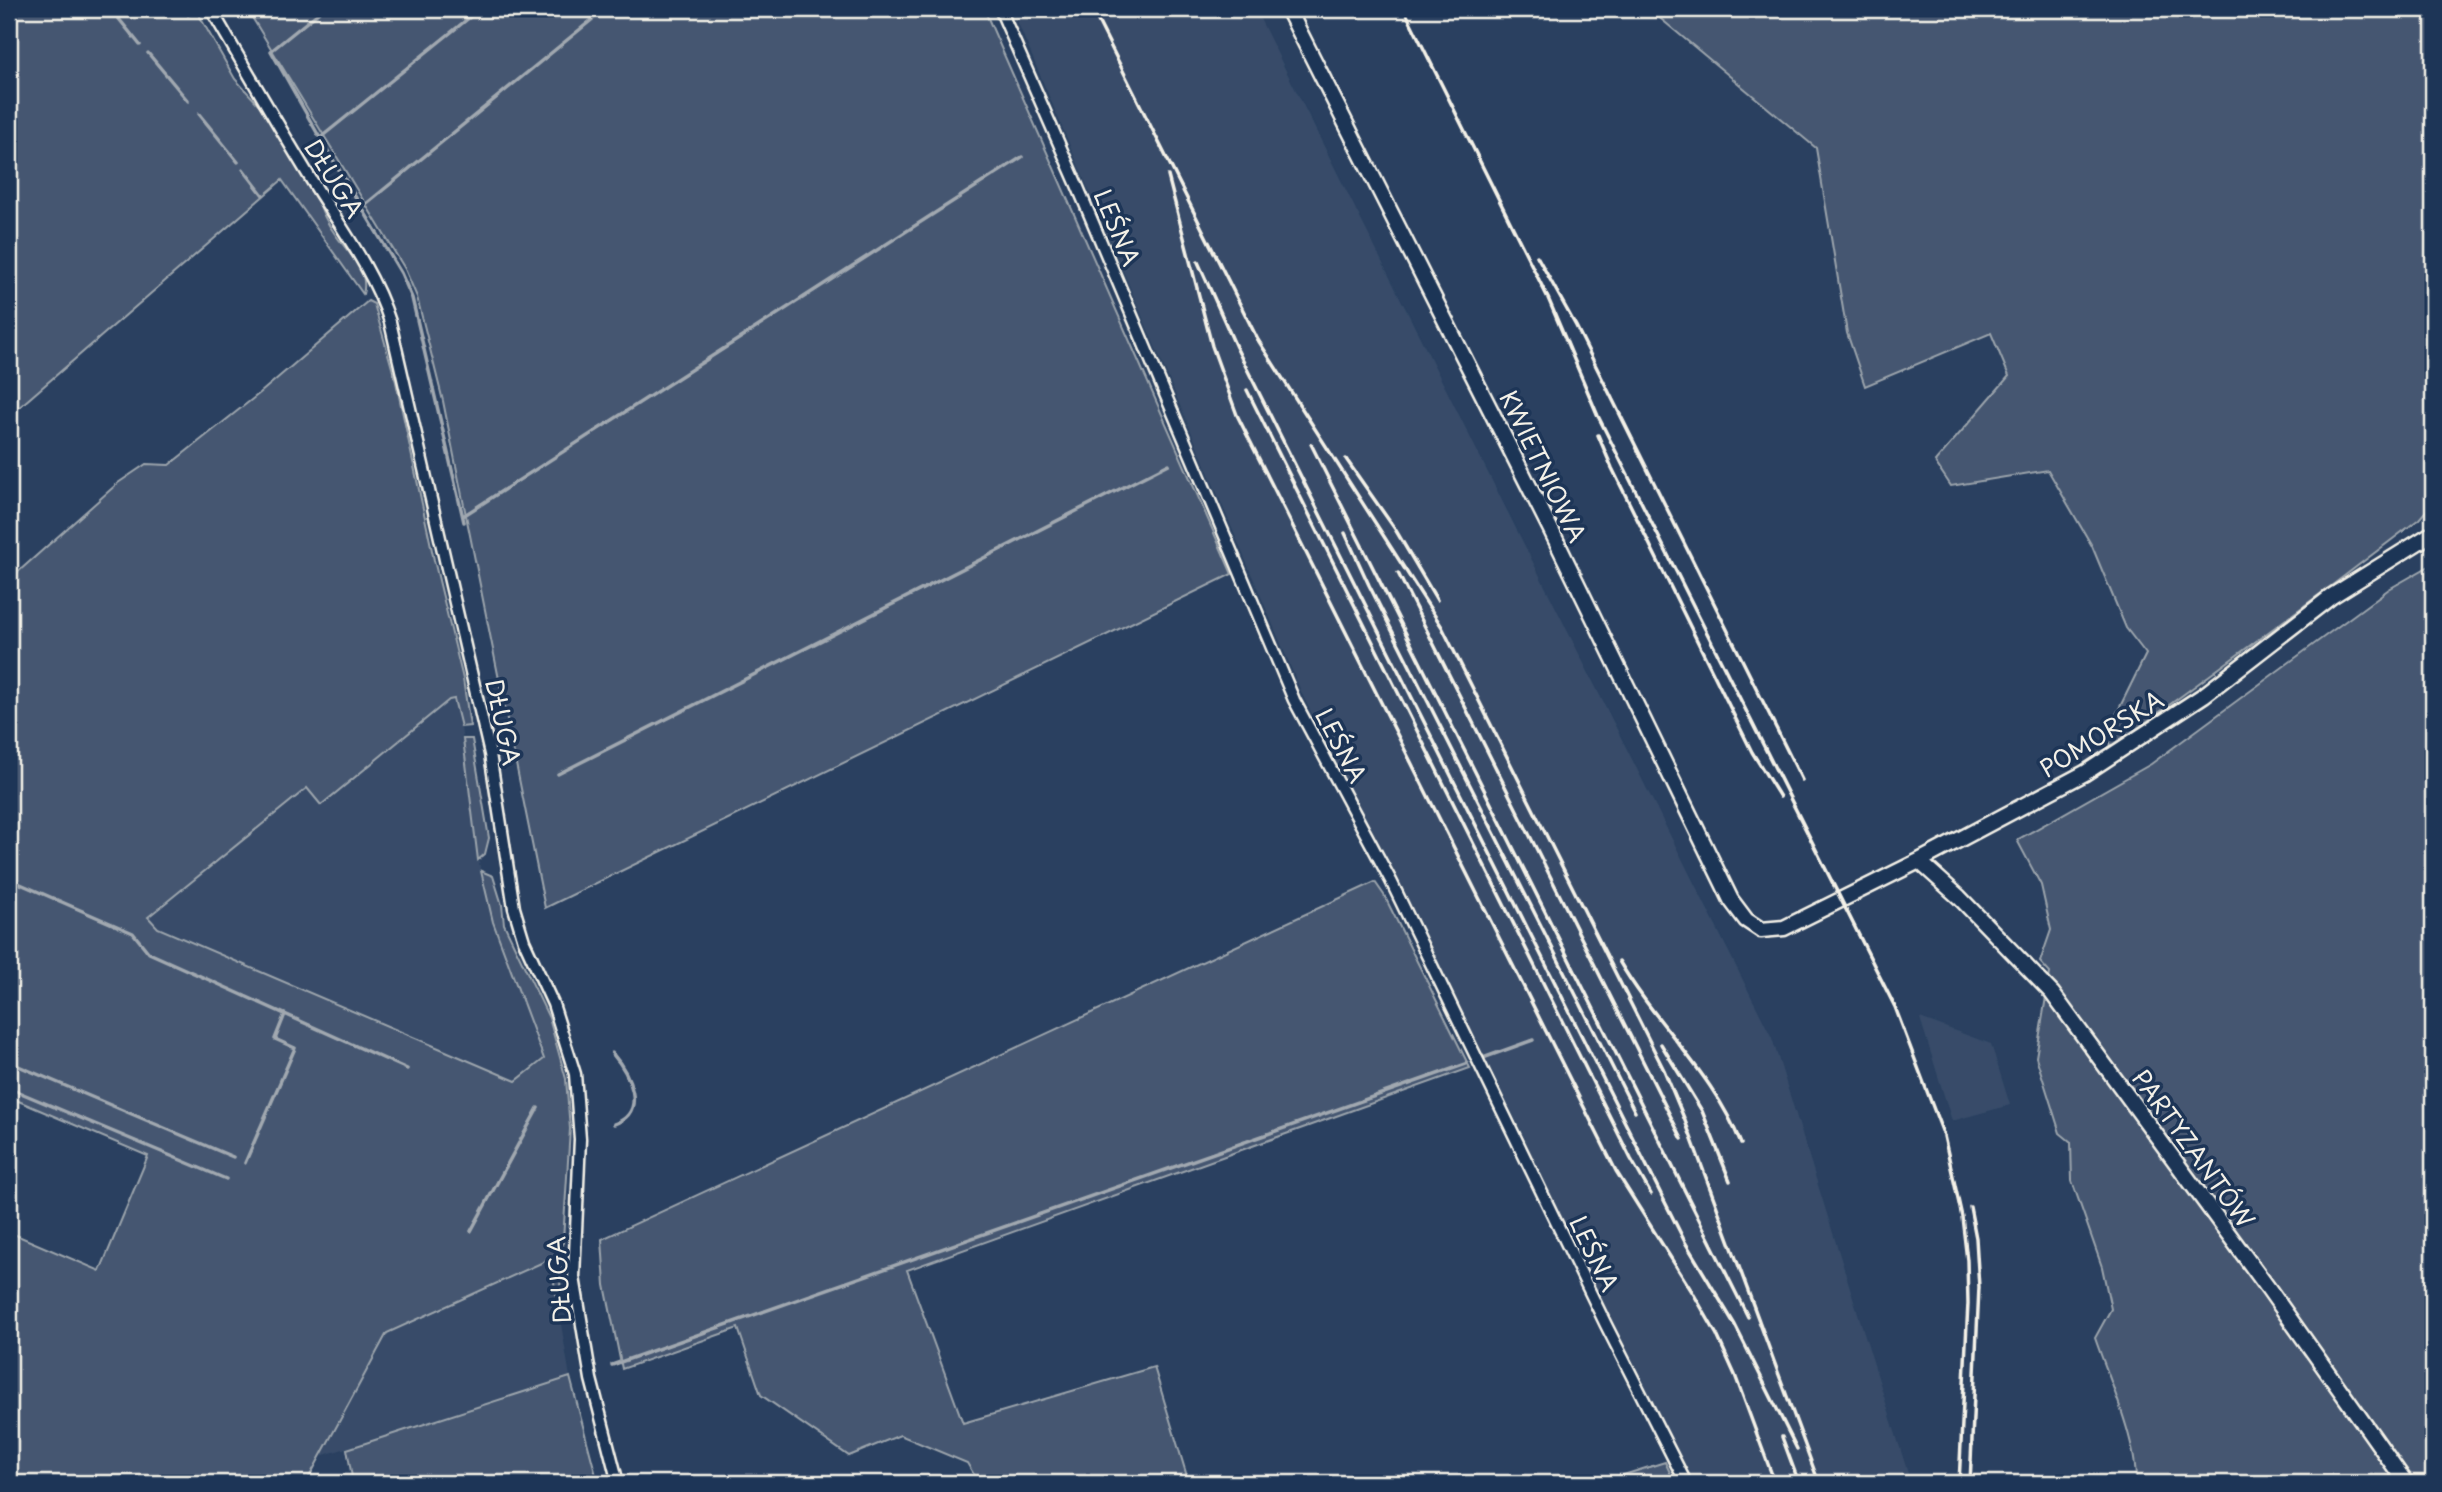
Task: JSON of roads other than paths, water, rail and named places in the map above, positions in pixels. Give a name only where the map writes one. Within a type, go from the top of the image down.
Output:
[{"type":"street","name":"DŁUGA","points":[[211,9],[287,141],[369,273],[390,322],[491,754],[514,908],[524,941],[553,1004],[575,1074],[580,1139],[574,1277],[591,1379],[618,1483]]},
{"type":"street","name":"LEŚNA","points":[[1000,9],[1294,701],[1391,881],[1600,1313],[1686,1483]]},
{"type":"street","name":"KWIETNIOWA","points":[[1288,9],[1550,528],[1731,900],[1754,926],[1769,930]]},
{"type":"street","name":"POMORSKA","points":[[1769,930],[1784,928],[2085,774],[2204,695],[2332,596],[2433,533]]},
{"type":"street","name":"PARTYZANTÓW","points":[[1919,861],[1953,890],[2052,993],[2268,1288],[2406,1483]]},
{"type":"waterway","points":[[111,9],[140,45]]},
{"type":"waterway","points":[[323,9],[271,51],[320,138],[480,9]]},
{"type":"waterway","points":[[361,208],[605,9]]},
{"type":"waterway","points":[[148,53],[188,101]]},
{"type":"waterway","points":[[199,114],[238,162]]},
{"type":"waterway","points":[[320,138],[401,273],[412,298],[464,522]]},
{"type":"waterway","points":[[463,516],[1022,157]]},
{"type":"waterway","points":[[243,169],[263,195]]},
{"type":"waterway","points":[[558,774],[1169,464]]},
{"type":"waterway","points":[[9,879],[133,933],[149,953],[407,1069]]},
{"type":"waterway","points":[[245,1163],[295,1048],[275,1039],[285,1014]]},
{"type":"waterway","points":[[1483,1058],[1533,1040]]},
{"type":"waterway","points":[[612,1053],[629,1081],[633,1102],[631,1111],[625,1118],[614,1124]]},
{"type":"waterway","points":[[9,1062],[233,1157]]},
{"type":"waterway","points":[[612,1365],[1466,1064]]},
{"type":"waterway","points":[[9,1088],[226,1179]]},
{"type":"waterway","points":[[471,1231],[538,1108]]},
{"type":"railway","points":[[1092,9],[1258,340],[1442,627],[1664,1070],[1819,1483]]},
{"type":"railway","points":[[1404,9],[1548,298],[1598,416],[1895,1007],[1944,1136],[1962,1217],[1967,1260],[1968,1303],[1959,1483]]},
{"type":"railway","points":[[1168,176],[1212,346],[1237,415],[1616,1171],[1717,1335],[1735,1375],[1775,1483]]},
{"type":"railway","points":[[1537,256],[1576,326],[1802,780]]},
{"type":"railway","points":[[1198,262],[1236,347],[1685,1242],[1735,1325],[1797,1449]]},
{"type":"railway","points":[[1247,390],[1631,1159],[1651,1194]]},
{"type":"railway","points":[[1598,435],[1752,752],[1780,797]]},
{"type":"railway","points":[[1311,444],[1748,1317]]},
{"type":"railway","points":[[1346,459],[1395,529],[1437,600]]},
{"type":"railway","points":[[1345,533],[1635,1112]]},
{"type":"railway","points":[[1398,573],[1682,1139]]},
{"type":"railway","points":[[1619,961],[1716,1095],[1741,1144]]},
{"type":"railway","points":[[1661,1044],[1702,1111],[1730,1181]]},
{"type":"railway","points":[[1970,1207],[1976,1238],[1979,1287],[1970,1483]]},
{"type":"railway","points":[[1782,1437],[1799,1483]]}]
